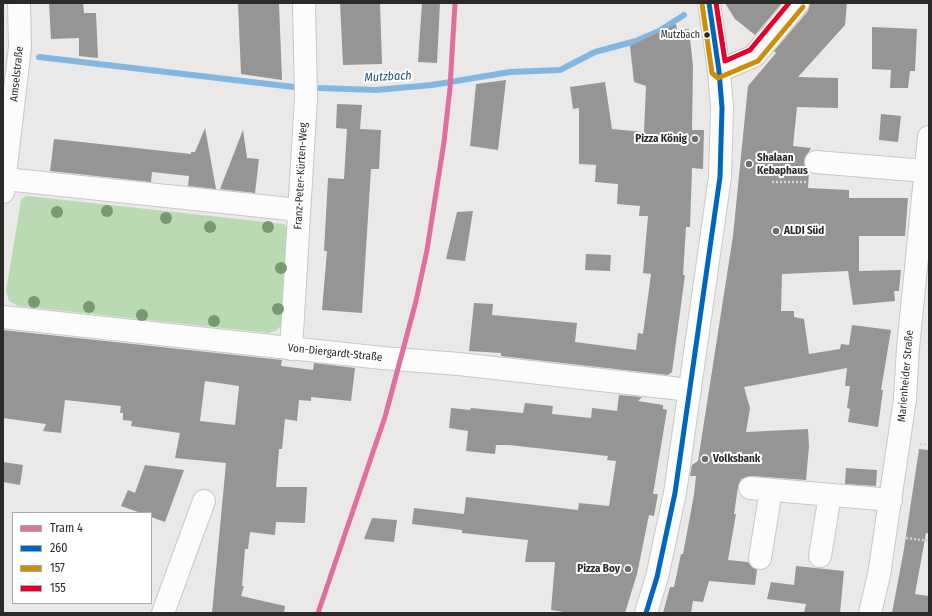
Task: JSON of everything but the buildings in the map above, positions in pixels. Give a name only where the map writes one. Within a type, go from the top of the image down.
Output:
[{"type":"street","name":"Amselstraße","points":[[4,185],[19,56],[18,3]]},
{"type":"street","name":"Franz-Peter-Kürten-Weg","points":[[291,349],[307,88],[304,3]]},
{"type":"street","points":[[646,613],[657,577],[669,524],[690,390],[720,176],[722,108],[719,71],[708,3]]},
{"type":"street","points":[[719,71],[754,56],[798,3]]},
{"type":"street","name":"Marienheider Straße","points":[[870,613],[879,574],[905,399],[908,348],[929,137]]},
{"type":"street","points":[[816,162],[925,172]]},
{"type":"street","points":[[4,185],[299,210]]},
{"type":"street","name":"Von-Diergardt-Straße","points":[[3,317],[291,349],[466,365],[690,390]]},
{"type":"street","points":[[760,558],[761,489],[891,500]]},
{"type":"street","points":[[820,556],[830,495]]},
{"type":"street","points":[[163,613],[204,501]]},
{"type":"green space","points":[[28,196],[284,224],[287,227],[283,323],[277,330],[269,333],[18,306],[9,301],[6,291],[21,200]]},
{"type":"waterway","name":"Mutzbach","points":[[320,88],[376,90],[432,85],[510,72],[560,70],[595,52],[636,41],[659,31],[684,15]]},
{"type":"waterway","name":"Mutzbach","points":[[39,57],[294,87]]},
{"type":"tram line","name":"4","points":[[318,613],[385,417],[416,301],[427,250],[444,142],[450,88],[455,3]]},
{"type":"transit line","name":"260","points":[[646,613],[657,577],[675,493],[720,177],[722,108],[719,71],[709,3]]},
{"type":"transit line","name":"155","points":[[716,3],[725,61],[750,50],[789,3]]},
{"type":"transit line","name":"157","points":[[702,4],[712,73],[718,78],[758,61],[803,7]]},
{"type":"place","name":"Mutzbach","points":[[707,35]]},
{"type":"place","name":"Pizza König","points":[[695,139]]},
{"type":"place","name":"Shalaan Kebaphaus","points":[[749,164]]},
{"type":"place","name":"ALDI Süd","points":[[776,231]]},
{"type":"place","name":"Volksbank","points":[[705,459]]},
{"type":"place","name":"Pizza Boy","points":[[628,569]]}]
